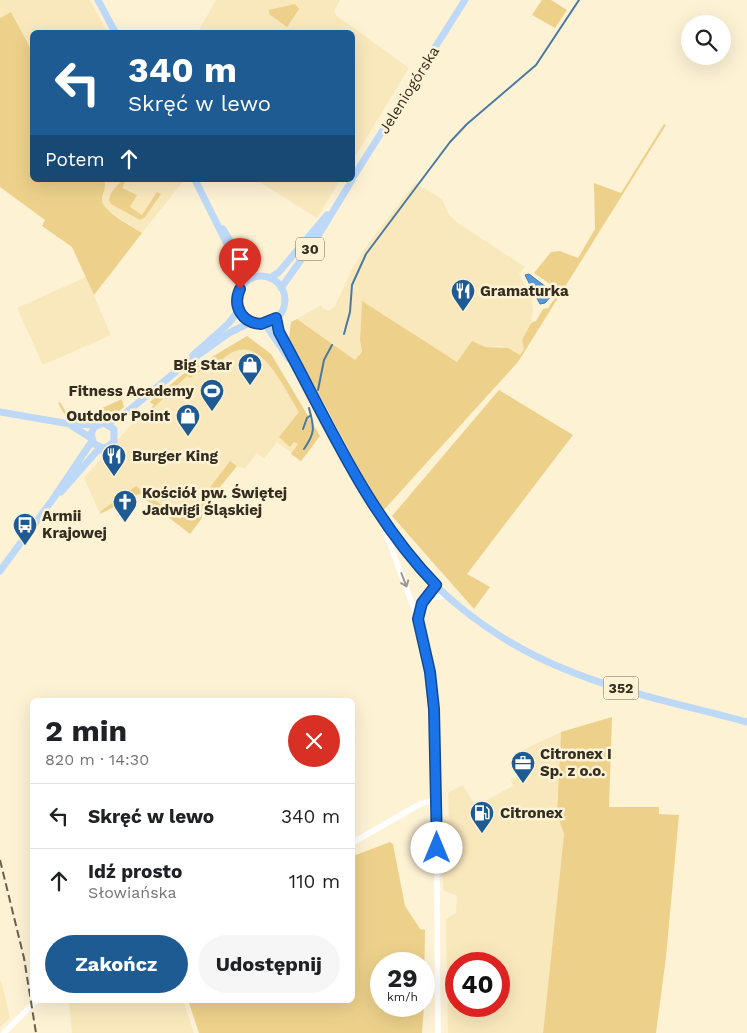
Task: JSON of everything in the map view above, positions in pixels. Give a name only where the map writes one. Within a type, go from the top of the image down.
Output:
[{"type":"main road","points":[[98,0],[114,30]]},
{"type":"main road","name":"Jeleniogórska","points":[[355,175],[465,0]]},
{"type":"main road","points":[[195,182],[253,278]]},
{"type":"main road","name":"Jeleniogórska","points":[[281,288],[318,236],[351,182]]},
{"type":"main road","name":"Jeleniogórska","points":[[270,278],[279,272],[335,207]]},
{"type":"main road","points":[[216,219],[246,282]]},
{"type":"main road","points":[[0,412],[70,424],[107,424],[127,412],[228,324],[239,310],[238,293],[246,282],[253,278],[270,278],[281,288],[284,304],[276,318],[265,324],[251,322],[238,327],[178,369]]},
{"type":"main road","points":[[239,310],[251,322]]},
{"type":"main road","name":"352","points":[[276,318],[279,332],[380,518],[406,553],[447,596],[501,637],[562,668],[636,692],[747,722]]},
{"type":"main road","name":"352","points":[[265,324],[315,399]]},
{"type":"main road","points":[[53,499],[89,459],[102,448],[112,444],[115,431],[127,412]]},
{"type":"main road","points":[[70,424],[102,448]]},
{"type":"main road","points":[[107,424],[115,431]]},
{"type":"main road","points":[[0,571],[53,499],[91,440],[92,430],[96,425]]},
{"type":"street","points":[[380,518],[418,619],[434,700],[437,799],[438,1033]]},
{"type":"street","points":[[418,619],[424,602],[436,585]]},
{"type":"street","points":[[424,602],[435,597],[447,596]]},
{"type":"street","points":[[355,841],[420,804],[437,799]]},
{"type":"street","points":[[4,1033],[34,1003]]},
{"type":"shaded area","points":[[0,0],[90,0],[106,30],[30,30],[30,47],[11,12],[0,18]]},
{"type":"shaded area","points":[[216,0],[340,0],[334,11],[337,16],[409,68],[355,157],[355,30],[199,30]]},
{"type":"shaded area","points":[[542,0],[551,0],[567,10],[555,28],[532,15]]},
{"type":"shaded area","points":[[295,4],[299,9],[287,27],[269,14],[269,10]]},
{"type":"shaded area","points":[[11,12],[30,47],[30,182],[104,182],[103,204],[112,214],[142,233],[94,295],[72,247],[42,226],[45,220],[0,187],[0,18]]},
{"type":"shaded area","points":[[664,124],[666,125],[518,362],[382,512],[289,338],[291,322],[297,319],[355,360],[362,352],[360,340],[362,301],[457,362],[472,341],[485,347],[508,348],[520,355],[524,349],[522,340],[531,323],[536,321],[543,309],[548,308],[560,291],[534,273],[551,252],[560,251],[578,258],[595,229],[594,183],[621,193]]},
{"type":"shaded area","points":[[104,182],[182,182],[142,233],[106,209],[102,202]]},
{"type":"shaded area","points":[[120,182],[125,182],[122,188],[137,195],[130,207],[142,215],[157,192],[161,194],[145,217],[140,220],[111,204],[109,200],[111,193]]},
{"type":"shaded area","points":[[259,182],[339,182],[317,218]]},
{"type":"shaded area","points":[[415,183],[442,199],[449,215],[458,223],[525,267],[519,274],[531,295],[533,310],[531,323],[522,340],[524,349],[520,355],[501,346],[485,347],[457,362],[362,302],[360,340],[362,352],[355,360],[297,319],[321,305],[323,309],[329,311],[335,306],[353,267],[366,247]]},
{"type":"shaded area","points":[[86,277],[111,335],[43,365],[17,308]]},
{"type":"shaded area","points":[[247,336],[271,354],[320,436],[301,461],[277,442],[264,459],[257,453],[245,469],[237,466],[202,509],[202,518],[190,534],[139,494],[100,514],[84,478],[130,426],[139,418],[142,421],[148,416],[145,413],[154,405],[150,402],[182,375]]},
{"type":"shaded area","points":[[247,336],[271,354],[320,436],[301,461],[291,454],[298,444],[294,442],[290,447],[279,437],[299,412],[273,370],[263,358],[252,351],[240,350],[227,356],[212,371],[204,369],[190,378],[187,376],[147,414],[145,413],[154,405],[150,402],[182,375]]},
{"type":"shaded area","points":[[499,390],[573,435],[467,574],[490,587],[474,609],[392,516]]},
{"type":"shaded area","points":[[122,399],[124,407],[118,412],[104,418],[88,420],[66,417],[58,403],[60,402],[66,412],[91,413]]},
{"type":"shaded area","points":[[230,461],[240,468],[237,466],[202,509],[202,518],[190,534],[139,494],[100,514],[101,511],[136,486],[180,519],[182,511],[189,515]]},
{"type":"shaded area","points":[[612,717],[609,807],[659,807],[659,814],[679,815],[666,957],[656,1033],[543,1033],[564,834],[557,813],[561,732]]},
{"type":"shaded area","name":"Citronex","points":[[561,732],[557,813],[564,834],[543,1033],[448,1033],[448,1017],[510,1017],[510,952],[447,952],[446,919],[456,913],[457,896],[443,890],[442,836],[444,821],[449,820],[448,793],[463,785],[476,806],[513,786],[511,780],[524,773],[514,754]]},
{"type":"shaded area","points":[[390,842],[393,844],[405,906],[420,929],[425,930],[425,952],[370,952],[370,1017],[423,1017],[422,1033],[199,1033],[189,1003],[355,1003],[355,855]]},
{"type":"shaded area","points":[[0,981],[10,1018],[0,1027]]},
{"type":"shaded area","points":[[69,1003],[184,1003],[194,1033],[72,1033]]},
{"type":"water","points":[[529,274],[554,293],[545,303],[540,304],[525,275]]},
{"type":"waterway","points":[[344,334],[350,312],[352,285],[366,254],[450,142],[467,124],[536,65],[579,0]]},
{"type":"waterway","points":[[318,390],[324,360],[332,345]]},
{"type":"waterway","points":[[304,449],[311,438],[313,429],[309,408]]},
{"type":"waterway","points":[[303,429],[307,418],[311,415]]},
{"type":"railway","points":[[0,860],[24,958],[30,996]]},
{"type":"railway","points":[[31,1003],[36,1033]]},
{"type":"place","name":"Gramaturka","points":[[463,312]]},
{"type":"place","name":"Big Star","points":[[250,386]]},
{"type":"place","name":"Fitness Academy","points":[[212,412]]},
{"type":"place","name":"Outdoor Point","points":[[188,437]]},
{"type":"place","name":"Burger King","points":[[114,477]]},
{"type":"place","name":"Kościół pw. Świętej Jadwigi Śląskiej","points":[[125,523]]},
{"type":"place","name":"Armii Krajowej","points":[[25,546]]},
{"type":"place","name":"Citronex I Sp. z o.o.","points":[[523,784]]},
{"type":"place","name":"Citronex","points":[[482,834]]},
{"type":"route","points":[[240,289],[237,301],[240,313],[245,318],[251,322],[265,324],[276,318],[279,332],[380,518],[420,570],[436,585],[422,603],[418,619],[430,672],[434,709],[437,756],[437,848]]}]
